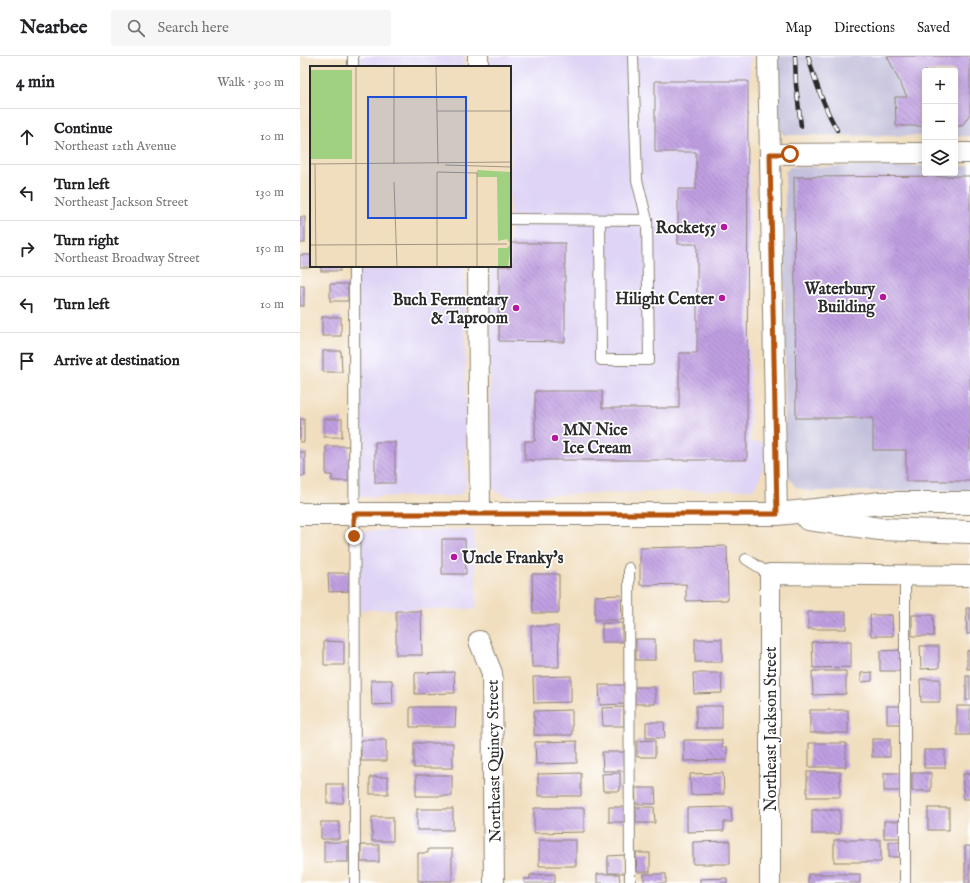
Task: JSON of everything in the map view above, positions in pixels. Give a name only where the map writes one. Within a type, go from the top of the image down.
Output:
[{"type":"main road","points":[[300,514],[777,514],[881,502],[970,503]]},
{"type":"main road","points":[[777,514],[880,529],[970,532]]},
{"type":"street","points":[[768,56],[777,514]]},
{"type":"street","points":[[770,154],[922,153]]},
{"type":"street","points":[[958,153],[970,153]]},
{"type":"street","points":[[478,267],[480,514]]},
{"type":"street","points":[[770,574],[970,576]]},
{"type":"street","name":"Northeast Jackson Street","points":[[770,574],[770,883]]},
{"type":"street","name":"Northeast Quincy Street","points":[[479,641],[492,673],[494,883]]},
{"type":"lane","points":[[600,220],[601,360],[649,360],[647,220],[637,180],[633,56]]},
{"type":"lane","points":[[511,219],[647,220]]},
{"type":"lane","points":[[354,267],[355,883]]},
{"type":"lane","points":[[746,559],[770,574]]},
{"type":"lane","points":[[629,568],[630,883]]},
{"type":"lane","points":[[905,576],[905,883]]},
{"type":"shaded area","points":[[356,56],[464,56],[464,66],[356,66]]},
{"type":"shaded area","points":[[490,56],[750,56],[750,442],[766,442],[767,453],[759,481],[753,489],[507,496],[497,492],[490,483],[490,267],[511,267],[511,66],[490,66]]},
{"type":"shaded area","points":[[777,56],[970,56],[970,136],[958,136],[958,68],[922,68],[922,136],[784,135],[778,123]]},
{"type":"shaded area","name":"Waterbury Building","points":[[922,166],[922,176],[958,176],[958,166],[970,166],[970,491],[809,491],[796,487],[785,472],[785,172],[790,167]]},
{"type":"shaded area","points":[[356,267],[465,267],[466,487],[461,494],[455,496],[357,497]]},
{"type":"shaded area","points":[[474,530],[477,609],[359,610],[357,531]]},
{"type":"building","points":[[887,56],[970,56],[970,114],[962,126],[958,126],[958,68],[922,68],[922,126],[896,126],[895,97],[907,97]]},
{"type":"building","name":"Hilight Center","points":[[655,81],[748,81],[747,460],[525,460],[525,441],[535,441],[535,391],[602,391],[602,408],[679,408],[679,353],[697,353],[697,244],[678,244],[678,189],[696,189],[696,152],[655,152]]},
{"type":"building","name":"Waterbury Building","points":[[970,176],[970,481],[906,481],[906,450],[873,450],[873,418],[796,418],[794,177]]},
{"type":"building","points":[[300,217],[305,217],[305,243],[300,243]]},
{"type":"building","points":[[511,243],[565,243],[565,342],[499,341],[499,267],[511,267]]},
{"type":"building","points":[[300,255],[310,255],[310,267],[300,267]]},
{"type":"building","points":[[321,267],[340,267],[340,271],[321,271]]},
{"type":"building","points":[[330,284],[348,284],[348,301],[330,301]]},
{"type":"building","points":[[300,286],[304,286],[304,306],[300,306]]},
{"type":"building","points":[[322,317],[341,317],[341,336],[322,336]]},
{"type":"building","points":[[323,351],[341,351],[342,372],[323,372]]},
{"type":"building","points":[[300,419],[304,419],[304,442],[300,442]]},
{"type":"building","points":[[324,419],[342,419],[342,437],[324,437]]},
{"type":"building","points":[[375,442],[395,442],[395,483],[375,483]]},
{"type":"building","points":[[326,446],[349,446],[349,481],[332,481],[332,475],[326,475]]},
{"type":"building","points":[[300,452],[305,452],[305,476],[300,476]]},
{"type":"building","name":"Uncle Franky's","points":[[442,539],[465,539],[466,574],[442,574]]},
{"type":"building","points":[[727,546],[728,600],[686,601],[686,584],[640,585],[640,548]]},
{"type":"building","points":[[328,573],[349,573],[349,591],[329,592]]},
{"type":"building","points":[[532,574],[559,574],[559,613],[533,613]]},
{"type":"building","points":[[621,595],[622,620],[595,620],[595,596]]},
{"type":"building","points":[[966,608],[970,608],[970,634],[967,634]]},
{"type":"building","points":[[396,611],[421,611],[422,655],[396,655]]},
{"type":"building","points":[[808,612],[846,612],[846,629],[808,629]]},
{"type":"building","points":[[870,615],[892,615],[893,636],[871,636]]},
{"type":"building","points":[[912,615],[933,615],[934,636],[912,636]]},
{"type":"building","points":[[602,623],[622,623],[622,642],[602,642]]},
{"type":"building","points":[[531,626],[558,626],[559,667],[532,667]]},
{"type":"building","points":[[636,639],[655,639],[655,660],[636,660]]},
{"type":"building","points":[[695,639],[722,639],[722,662],[695,662]]},
{"type":"building","points":[[324,641],[344,642],[344,665],[324,665]]},
{"type":"building","points":[[851,641],[851,667],[813,668],[812,642]]},
{"type":"building","points":[[920,646],[939,646],[939,668],[921,669]]},
{"type":"building","points":[[900,650],[901,671],[880,671],[880,651]]},
{"type":"building","points":[[967,651],[970,651],[970,669],[967,669]]},
{"type":"building","points":[[812,671],[846,671],[846,694],[813,695]]},
{"type":"building","points":[[454,672],[455,693],[415,694],[415,673]]},
{"type":"building","points":[[872,672],[872,681],[861,682],[861,673]]},
{"type":"building","points":[[693,673],[721,673],[722,693],[694,694]]},
{"type":"building","points":[[571,676],[571,702],[534,703],[533,677]]},
{"type":"building","points":[[966,676],[970,676],[970,700],[966,700]]},
{"type":"building","points":[[920,679],[940,679],[940,702],[921,702]]},
{"type":"building","points":[[371,680],[392,680],[393,704],[372,705]]},
{"type":"building","points":[[599,685],[625,685],[625,704],[600,705]]},
{"type":"building","points":[[635,687],[655,687],[655,704],[635,704]]},
{"type":"building","points":[[696,706],[722,706],[722,728],[696,728]]},
{"type":"building","points":[[887,706],[901,706],[901,724],[887,724]]},
{"type":"building","points":[[957,706],[970,706],[970,735],[957,735]]},
{"type":"building","points":[[410,707],[456,707],[455,727],[410,727]]},
{"type":"building","points":[[624,707],[624,726],[603,726],[602,708]]},
{"type":"building","points":[[572,710],[572,735],[534,735],[534,711]]},
{"type":"building","points":[[810,710],[848,710],[848,733],[810,733]]},
{"type":"building","points":[[646,722],[664,722],[665,738],[646,738]]},
{"type":"building","points":[[872,739],[890,739],[890,757],[872,757]]},
{"type":"building","points":[[361,740],[386,740],[386,761],[361,761]]},
{"type":"building","points":[[655,740],[655,757],[637,757],[637,741]]},
{"type":"building","points":[[684,740],[722,740],[722,747],[727,747],[727,760],[684,761]]},
{"type":"building","points":[[577,741],[577,763],[536,764],[535,742]]},
{"type":"building","points":[[414,743],[453,743],[453,768],[414,768]]},
{"type":"building","points":[[809,743],[846,743],[846,767],[809,767]]},
{"type":"building","points":[[924,750],[945,750],[945,768],[924,768]]},
{"type":"building","points":[[602,752],[626,752],[626,771],[603,771]]},
{"type":"building","points":[[807,772],[840,772],[840,797],[807,797]]},
{"type":"building","points":[[581,773],[581,796],[538,796],[538,774]]},
{"type":"building","points":[[620,773],[620,791],[603,791],[602,774]]},
{"type":"building","points":[[723,773],[724,794],[691,795],[690,774]]},
{"type":"building","points":[[884,773],[901,773],[901,791],[884,791]]},
{"type":"building","points":[[912,773],[931,773],[931,791],[912,791]]},
{"type":"building","points":[[963,774],[970,774],[970,799],[963,799]]},
{"type":"building","points":[[416,775],[452,775],[452,796],[416,796]]},
{"type":"building","points":[[370,777],[388,777],[388,794],[370,794]]},
{"type":"building","points":[[327,784],[343,784],[343,803],[327,803]]},
{"type":"building","points":[[635,788],[655,788],[656,804],[636,804]]},
{"type":"building","points":[[609,807],[625,807],[625,822],[609,822]]},
{"type":"building","points":[[636,807],[654,807],[655,823],[636,823]]},
{"type":"building","points":[[731,807],[732,822],[724,822],[724,831],[687,832],[687,808]]},
{"type":"building","points":[[534,808],[584,808],[584,832],[534,833]]},
{"type":"building","points":[[928,808],[949,808],[949,830],[928,830]]},
{"type":"building","points":[[417,809],[453,809],[453,830],[417,830]]},
{"type":"building","points":[[812,810],[840,810],[840,834],[812,834]]},
{"type":"building","points":[[372,817],[393,817],[393,841],[372,841]]},
{"type":"building","points":[[884,821],[900,821],[900,838],[884,838]]},
{"type":"building","points":[[321,822],[339,822],[339,839],[321,839]]},
{"type":"building","points":[[539,840],[576,840],[576,866],[539,866]]},
{"type":"building","points":[[834,840],[881,840],[881,862],[834,862]]},
{"type":"building","points":[[730,841],[730,864],[693,864],[693,842]]},
{"type":"building","points":[[324,842],[348,842],[348,862],[324,862]]},
{"type":"building","points":[[889,842],[900,842],[900,857],[889,857]]},
{"type":"building","points":[[361,845],[379,845],[379,862],[361,862]]},
{"type":"building","points":[[965,846],[970,846],[970,883],[965,883]]},
{"type":"building","points":[[428,849],[452,849],[452,881],[418,881],[418,853],[428,853]]},
{"type":"building","points":[[636,853],[650,853],[650,872],[637,872]]},
{"type":"building","points":[[625,855],[625,873],[608,873],[608,856]]},
{"type":"building","points":[[555,874],[555,883],[524,883],[524,879],[530,879],[530,875]]},
{"type":"building","points":[[597,874],[619,874],[620,883],[597,883]]},
{"type":"building","points":[[644,874],[666,874],[666,883],[644,883]]},
{"type":"building","points":[[808,874],[860,874],[860,883],[808,883]]},
{"type":"building","points":[[727,878],[727,883],[700,883],[700,879]]},
{"type":"railway","points":[[795,56],[796,85],[801,126]]},
{"type":"railway","points":[[808,56],[820,94],[837,130]]},
{"type":"place","name":"Rocket55","points":[[724,227]]},
{"type":"place","name":"Waterbury Building","points":[[883,297]]},
{"type":"place","name":"Hilight Center","points":[[722,298]]},
{"type":"place","name":"Buch Fermentary & Taproom","points":[[516,308]]},
{"type":"place","name":"MN Nice Ice Cream","points":[[555,438]]},
{"type":"place","name":"Uncle Franky's","points":[[454,557]]},
{"type":"route","points":[[354,536],[354,514],[777,514],[770,154],[790,154]]}]
